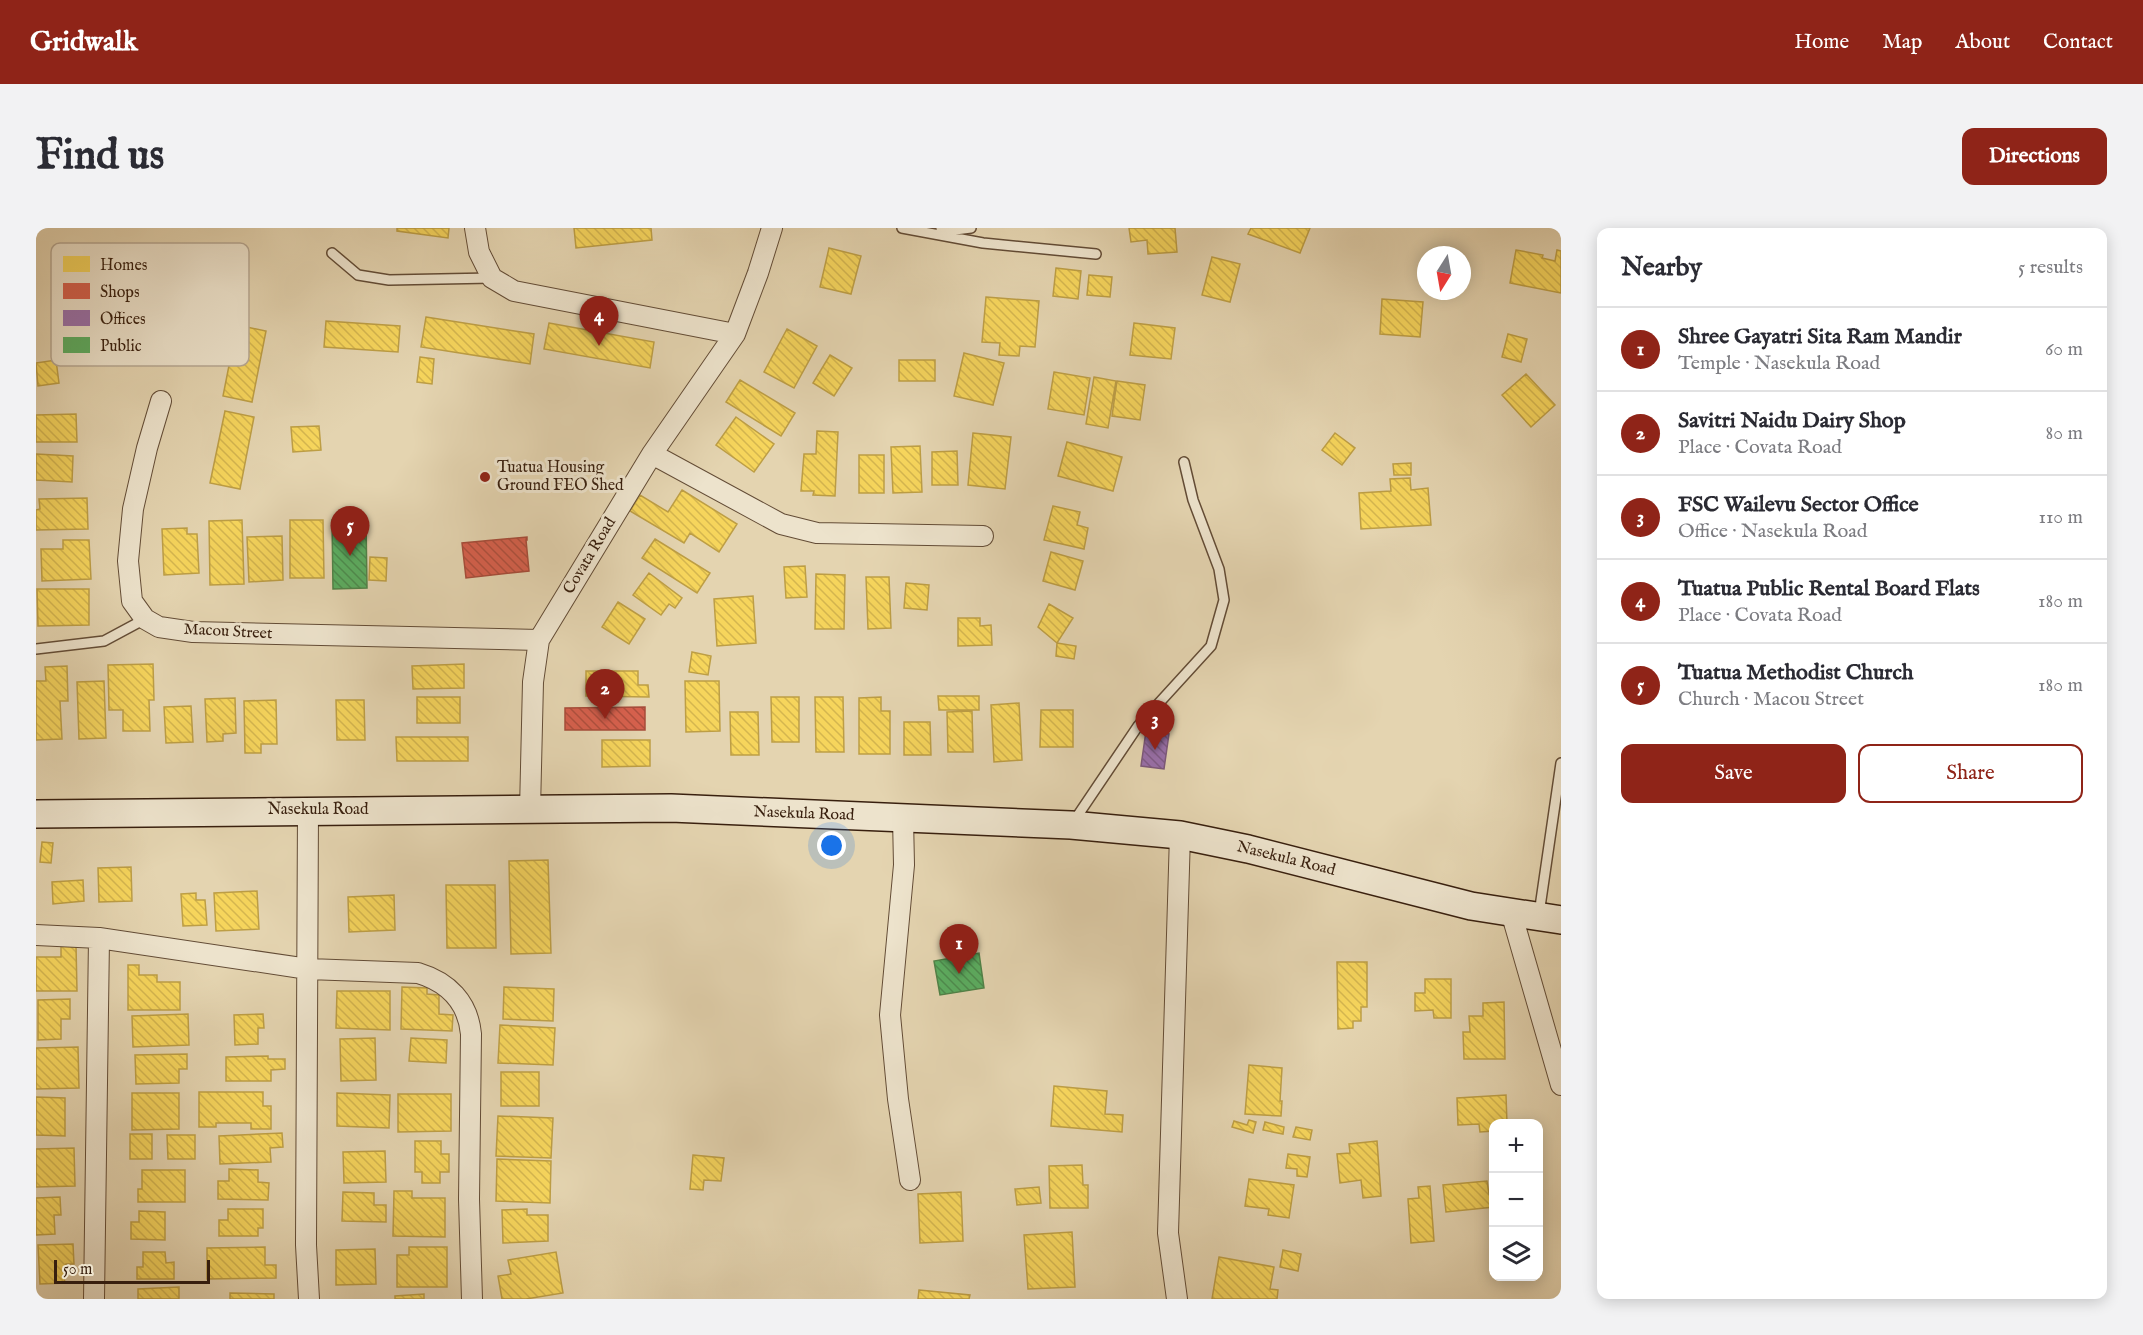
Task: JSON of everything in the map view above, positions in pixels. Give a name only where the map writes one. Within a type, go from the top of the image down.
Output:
[{"type":"main road","name":"Nasekula Road","points":[[36,814],[671,808],[1071,825],[1180,835],[1248,849],[1471,906],[1550,918]]},
{"type":"street","points":[[475,228],[479,252],[492,278],[514,291],[735,334]]},
{"type":"street","name":"Covata Road","points":[[530,810],[532,682],[539,640],[652,454],[735,334],[772,228]]},
{"type":"street","points":[[145,619],[132,601],[128,561],[133,509],[161,401]]},
{"type":"street","points":[[652,454],[781,525],[817,533],[983,536]]},
{"type":"street","name":"Macou Street","points":[[145,619],[159,627],[193,632],[539,640]]},
{"type":"street","points":[[308,810],[306,1245],[309,1299]]},
{"type":"street","points":[[903,818],[904,865],[890,1015],[897,1089],[910,1180]]},
{"type":"street","points":[[1177,1299],[1168,1233],[1180,835]]},
{"type":"street","points":[[1512,912],[1561,1085]]},
{"type":"street","points":[[36,935],[99,938],[308,969],[418,973],[447,986],[466,1011],[471,1034],[469,1199],[472,1299]]},
{"type":"street","points":[[94,1299],[99,938]]},
{"type":"lane","points":[[902,228],[983,243],[1096,254]]},
{"type":"lane","points":[[941,228],[954,230],[971,228]]},
{"type":"lane","points":[[332,253],[358,275],[389,280],[492,278]]},
{"type":"lane","points":[[1071,825],[1138,726],[1211,646],[1224,600],[1219,569],[1193,500],[1184,462]]},
{"type":"lane","points":[[36,649],[104,641],[145,619]]},
{"type":"lane","points":[[1550,918],[1561,763]]},
{"type":"building: Homes","points":[[397,228],[449,228],[448,238],[397,231]]},
{"type":"building: Homes","points":[[574,228],[651,228],[652,240],[576,248]]},
{"type":"building: Homes","points":[[1129,228],[1175,228],[1177,252],[1148,254],[1147,240],[1131,242]]},
{"type":"building: Homes","points":[[1251,228],[1310,228],[1300,253],[1248,234]]},
{"type":"building: Homes","points":[[829,248],[861,256],[851,294],[820,287]]},
{"type":"building: Homes","points":[[1516,250],[1543,255],[1542,258],[1555,261],[1557,250],[1561,251],[1561,293],[1510,283]]},
{"type":"building: Homes","points":[[1212,257],[1240,264],[1230,302],[1202,295]]},
{"type":"building: Homes","points":[[1056,268],[1081,271],[1078,299],[1053,296]]},
{"type":"building: Homes","points":[[1089,275],[1112,277],[1110,297],[1087,295]]},
{"type":"building: Homes","points":[[986,297],[1039,301],[1035,347],[1020,346],[1019,356],[999,355],[1000,343],[982,342]]},
{"type":"building: Homes","points":[[1382,299],[1423,302],[1420,337],[1380,334]]},
{"type":"building: Homes","points":[[426,317],[534,334],[530,364],[421,347]]},
{"type":"building: Homes","points":[[326,321],[400,326],[398,352],[324,347]]},
{"type":"building: Homes","points":[[549,323],[654,342],[650,368],[544,349]]},
{"type":"building: Homes","points":[[1134,323],[1175,328],[1171,359],[1130,355]]},
{"type":"building: Homes","points":[[249,327],[266,331],[252,402],[223,396],[229,366],[249,366]]},
{"type":"building: Homes","points":[[787,329],[817,346],[794,388],[764,372]]},
{"type":"building: Homes","points":[[1508,334],[1527,339],[1521,362],[1502,357]]},
{"type":"building: Homes","points":[[964,353],[1004,363],[993,405],[954,396]]},
{"type":"building: Homes","points":[[830,355],[852,368],[834,396],[813,383]]},
{"type":"building: Homes","points":[[420,357],[434,359],[432,384],[417,382]]},
{"type":"building: Homes","points":[[899,360],[935,360],[935,381],[899,381]]},
{"type":"building: Homes","points":[[51,361],[51,366],[57,366],[59,383],[38,386],[36,363]]},
{"type":"building: Homes","points":[[1054,372],[1090,378],[1084,415],[1048,409]]},
{"type":"building: Homes","points":[[1526,374],[1555,405],[1531,427],[1502,395]]},
{"type":"building: Homes","points":[[1094,377],[1116,381],[1108,428],[1086,424]]},
{"type":"building: Homes","points":[[740,380],[795,413],[781,436],[726,402]]},
{"type":"building: Homes","points":[[1117,381],[1145,385],[1140,420],[1112,416]]},
{"type":"building: Homes","points":[[225,411],[254,417],[240,489],[210,483]]},
{"type":"building: Homes","points":[[76,414],[77,442],[36,442],[36,415]]},
{"type":"building: Homes","points":[[736,417],[774,444],[754,472],[716,445]]},
{"type":"building: Homes","points":[[319,426],[321,450],[293,452],[291,427]]},
{"type":"building: Homes","points":[[817,431],[838,432],[835,496],[813,495],[814,491],[801,491],[804,454],[816,454]]},
{"type":"building: Homes","points":[[973,433],[1011,437],[1005,489],[968,485]]},
{"type":"building: Homes","points":[[1335,433],[1355,448],[1342,465],[1322,450]]},
{"type":"building: Homes","points":[[1067,442],[1122,457],[1113,491],[1058,476]]},
{"type":"building: Homes","points":[[920,446],[922,492],[893,493],[891,447]]},
{"type":"building: Homes","points":[[957,451],[958,485],[932,485],[932,452]]},
{"type":"building: Homes","points":[[36,454],[73,456],[72,482],[36,480]]},
{"type":"building: Homes","points":[[859,455],[884,455],[884,493],[859,493]]},
{"type":"building: Homes","points":[[1411,463],[1411,475],[1394,475],[1393,464]]},
{"type":"building: Homes","points":[[1410,478],[1411,490],[1428,488],[1431,525],[1361,529],[1359,493],[1391,491],[1390,479]]},
{"type":"building: Homes","points":[[682,490],[737,524],[719,552],[690,533],[684,543],[630,511],[640,495],[668,512]]},
{"type":"building: Homes","points":[[87,498],[88,529],[36,530],[36,510],[40,509],[39,499]]},
{"type":"building: Homes","points":[[1053,506],[1080,512],[1077,525],[1088,528],[1084,549],[1044,540]]},
{"type":"building: Homes","points":[[242,520],[244,584],[210,585],[209,521]]},
{"type":"building: Homes","points":[[290,520],[323,520],[324,578],[290,578]]},
{"type":"building: Homes","points":[[187,528],[187,534],[197,534],[199,573],[164,575],[162,529]]},
{"type":"building: Homes","points":[[282,536],[283,580],[249,582],[247,537]]},
{"type":"building: Homes","points":[[655,539],[710,573],[697,593],[642,558]]},
{"type":"building: Homes","points":[[63,540],[89,540],[91,579],[42,581],[41,549],[63,549]]},
{"type":"building: Homes","points":[[1051,552],[1083,561],[1075,590],[1043,581]]},
{"type":"building: Homes","points":[[370,557],[387,558],[386,581],[369,580]]},
{"type":"building: Homes","points":[[805,566],[807,597],[786,598],[784,567]]},
{"type":"building: Homes","points":[[649,573],[682,598],[675,608],[669,604],[661,615],[633,595]]},
{"type":"building: Homes","points":[[816,574],[845,575],[844,629],[815,629]]},
{"type":"building: Homes","points":[[866,577],[889,577],[891,628],[868,629]]},
{"type":"building: Homes","points":[[906,583],[929,585],[927,610],[904,608]]},
{"type":"building: Homes","points":[[37,589],[89,589],[89,625],[38,626]]},
{"type":"building: Homes","points":[[753,596],[756,643],[717,646],[714,599]]},
{"type":"building: Homes","points":[[618,602],[645,619],[629,644],[602,627]]},
{"type":"building: Homes","points":[[1049,604],[1073,618],[1057,643],[1038,627]]},
{"type":"building: Homes","points":[[958,618],[980,618],[980,626],[991,625],[992,645],[958,646]]},
{"type":"building: Homes","points":[[1057,643],[1076,646],[1074,659],[1056,656]]},
{"type":"building: Homes","points":[[692,652],[711,656],[708,675],[689,672]]},
{"type":"building: Homes","points":[[153,664],[154,700],[149,700],[150,731],[123,731],[123,710],[109,710],[108,665]]},
{"type":"building: Homes","points":[[464,664],[464,688],[413,689],[412,666]]},
{"type":"building: Homes","points":[[67,666],[68,701],[60,701],[62,739],[36,740],[36,681],[46,681],[45,667]]},
{"type":"building: Homes","points":[[586,671],[638,671],[638,685],[648,685],[649,697],[586,696]]},
{"type":"building: Homes","points":[[104,681],[106,738],[79,739],[77,682]]},
{"type":"building: Homes","points":[[685,681],[719,681],[720,731],[686,732]]},
{"type":"building: Homes","points":[[938,696],[979,696],[979,710],[939,710]]},
{"type":"building: Homes","points":[[417,697],[460,697],[460,723],[417,723]]},
{"type":"building: Homes","points":[[771,697],[799,697],[799,742],[772,742]]},
{"type":"building: Homes","points":[[815,697],[843,697],[844,752],[816,752]]},
{"type":"building: Homes","points":[[881,697],[881,711],[890,711],[890,754],[859,754],[859,698]]},
{"type":"building: Homes","points":[[235,698],[236,733],[223,734],[223,741],[207,742],[205,699]]},
{"type":"building: Homes","points":[[276,700],[277,744],[261,744],[261,753],[245,753],[244,701]]},
{"type":"building: Homes","points":[[336,700],[364,700],[365,740],[337,740]]},
{"type":"building: Homes","points":[[1019,703],[1022,760],[994,762],[991,705]]},
{"type":"building: Homes","points":[[191,706],[193,742],[166,743],[164,707]]},
{"type":"building: Homes","points":[[1041,710],[1073,710],[1073,747],[1040,747]]},
{"type":"building: Homes","points":[[972,711],[973,752],[948,752],[947,712]]},
{"type":"building: Homes","points":[[730,712],[758,712],[759,755],[731,755]]},
{"type":"building: Homes","points":[[904,722],[930,722],[931,755],[904,755]]},
{"type":"building: Homes","points":[[396,737],[468,737],[468,761],[397,761]]},
{"type":"building: Homes","points":[[602,740],[650,740],[650,766],[602,767]]},
{"type":"building: Homes","points":[[42,842],[53,843],[51,863],[40,862]]},
{"type":"building: Homes","points":[[548,860],[551,953],[511,954],[509,861]]},
{"type":"building: Homes","points":[[131,867],[132,901],[99,902],[98,868]]},
{"type":"building: Homes","points":[[83,880],[84,901],[53,904],[52,882]]},
{"type":"building: Homes","points":[[446,885],[495,885],[496,948],[447,948]]},
{"type":"building: Homes","points":[[257,891],[259,929],[216,931],[214,893]]},
{"type":"building: Homes","points":[[196,893],[196,900],[205,900],[207,925],[183,926],[181,894]]},
{"type":"building: Homes","points":[[394,895],[395,930],[349,932],[348,897]]},
{"type":"building: Homes","points":[[61,945],[76,945],[77,991],[36,991],[36,957],[61,957]]},
{"type":"building: Homes","points":[[1337,962],[1367,962],[1367,1007],[1361,1007],[1361,1021],[1353,1021],[1353,1028],[1338,1029]]},
{"type":"building: Homes","points":[[128,965],[139,965],[139,975],[157,975],[157,982],[180,982],[180,1010],[128,1010]]},
{"type":"building: Homes","points":[[1425,979],[1451,979],[1451,1018],[1434,1018],[1433,1010],[1415,1011],[1415,993],[1425,993]]},
{"type":"building: Homes","points":[[402,987],[427,988],[427,994],[439,995],[439,1014],[453,1015],[452,1031],[401,1029]]},
{"type":"building: Homes","points":[[504,987],[554,989],[553,1021],[503,1019]]},
{"type":"building: Homes","points":[[337,991],[390,991],[390,1030],[336,1028]]},
{"type":"building: Homes","points":[[70,999],[70,1019],[61,1019],[61,1039],[38,1040],[38,1000]]},
{"type":"building: Homes","points":[[1504,1002],[1505,1059],[1464,1059],[1463,1032],[1470,1032],[1469,1016],[1483,1016],[1483,1003]]},
{"type":"building: Homes","points":[[188,1014],[189,1045],[133,1047],[132,1016]]},
{"type":"building: Homes","points":[[263,1014],[264,1028],[258,1028],[258,1044],[235,1045],[234,1015]]},
{"type":"building: Homes","points":[[500,1025],[555,1028],[553,1065],[498,1063]]},
{"type":"building: Homes","points":[[375,1038],[376,1080],[341,1081],[340,1039]]},
{"type":"building: Homes","points":[[411,1038],[447,1040],[446,1063],[409,1061]]},
{"type":"building: Homes","points":[[78,1047],[79,1088],[36,1089],[36,1048]]},
{"type":"building: Homes","points":[[187,1054],[187,1069],[179,1069],[179,1083],[136,1084],[135,1055]]},
{"type":"building: Homes","points":[[268,1056],[268,1059],[285,1059],[285,1069],[271,1070],[271,1081],[226,1081],[226,1057]]},
{"type":"building: Homes","points":[[1249,1065],[1282,1068],[1281,1116],[1245,1114]]},
{"type":"building: Homes","points":[[501,1072],[539,1072],[539,1106],[501,1106]]},
{"type":"building: Homes","points":[[1054,1086],[1107,1091],[1105,1114],[1123,1115],[1122,1132],[1051,1126]]},
{"type":"building: Homes","points":[[199,1092],[263,1092],[263,1106],[271,1106],[271,1129],[251,1129],[251,1123],[216,1123],[216,1127],[199,1127]]},
{"type":"building: Homes","points":[[132,1093],[179,1093],[179,1129],[132,1130]]},
{"type":"building: Homes","points":[[337,1093],[390,1095],[389,1128],[337,1126]]},
{"type":"building: Homes","points":[[398,1094],[451,1094],[451,1131],[398,1132]]},
{"type":"building: Homes","points":[[1506,1095],[1507,1119],[1489,1119],[1489,1131],[1480,1132],[1479,1124],[1458,1125],[1457,1098]]},
{"type":"building: Homes","points":[[36,1097],[65,1098],[65,1136],[36,1135]]},
{"type":"building: Homes","points":[[498,1116],[553,1118],[551,1158],[496,1156]]},
{"type":"building: Homes","points":[[1249,1120],[1256,1122],[1253,1133],[1232,1127],[1234,1121],[1247,1125]]},
{"type":"building: Homes","points":[[1265,1122],[1284,1127],[1283,1134],[1263,1130]]},
{"type":"building: Homes","points":[[1296,1127],[1312,1130],[1310,1140],[1293,1137]]},
{"type":"building: Homes","points":[[282,1133],[283,1147],[270,1148],[271,1162],[220,1164],[219,1136]]},
{"type":"building: Homes","points":[[130,1134],[152,1134],[152,1159],[130,1159]]},
{"type":"building: Homes","points":[[167,1135],[195,1135],[195,1159],[168,1159]]},
{"type":"building: Homes","points":[[415,1141],[441,1141],[441,1154],[449,1154],[449,1172],[440,1172],[440,1183],[422,1183],[422,1172],[415,1172]]},
{"type":"building: Homes","points":[[1377,1141],[1381,1196],[1363,1198],[1361,1180],[1340,1183],[1337,1154],[1350,1153],[1349,1144]]},
{"type":"building: Homes","points":[[74,1148],[75,1186],[36,1187],[36,1149]]},
{"type":"building: Homes","points":[[385,1151],[386,1182],[344,1183],[343,1152]]},
{"type":"building: Homes","points":[[1288,1154],[1310,1157],[1307,1177],[1297,1176],[1297,1169],[1286,1168]]},
{"type":"building: Homes","points":[[693,1155],[724,1158],[721,1181],[704,1180],[703,1190],[690,1189]]},
{"type":"building: Homes","points":[[497,1159],[551,1161],[550,1203],[496,1201]]},
{"type":"building: Homes","points":[[1082,1165],[1083,1185],[1088,1185],[1088,1208],[1050,1208],[1049,1166]]},
{"type":"building: Homes","points":[[229,1169],[258,1170],[258,1182],[269,1183],[268,1200],[218,1199],[218,1181],[229,1181]]},
{"type":"building: Homes","points":[[142,1170],[185,1170],[185,1202],[138,1202],[138,1189],[142,1189]]},
{"type":"building: Homes","points":[[1249,1179],[1294,1185],[1289,1218],[1268,1215],[1269,1209],[1245,1206]]},
{"type":"building: Homes","points":[[1487,1181],[1489,1208],[1446,1212],[1443,1185]]},
{"type":"building: Homes","points":[[1430,1186],[1434,1241],[1411,1243],[1408,1199],[1419,1198],[1418,1187]]},
{"type":"building: Homes","points":[[1039,1187],[1041,1203],[1017,1205],[1015,1189]]},
{"type":"building: Homes","points":[[394,1191],[412,1191],[412,1198],[445,1198],[445,1237],[393,1236]]},
{"type":"building: Homes","points":[[343,1192],[374,1193],[374,1205],[386,1205],[386,1222],[342,1221]]},
{"type":"building: Homes","points":[[961,1192],[963,1241],[920,1243],[918,1194]]},
{"type":"building: Homes","points":[[60,1197],[61,1215],[54,1215],[55,1234],[36,1235],[36,1198]]},
{"type":"building: Homes","points":[[228,1209],[263,1209],[263,1228],[258,1228],[258,1236],[219,1236],[219,1220],[228,1220]]},
{"type":"building: Homes","points":[[527,1209],[527,1215],[548,1215],[548,1241],[503,1243],[502,1210]]},
{"type":"building: Homes","points":[[139,1211],[165,1212],[165,1240],[131,1239],[131,1222],[139,1222]]},
{"type":"building: Homes","points":[[1072,1232],[1075,1287],[1028,1289],[1024,1235]]},
{"type":"building: Homes","points":[[73,1244],[74,1264],[66,1264],[65,1283],[40,1284],[38,1245]]},
{"type":"building: Homes","points":[[265,1247],[265,1265],[276,1265],[276,1278],[207,1279],[207,1248]]},
{"type":"building: Homes","points":[[409,1247],[447,1247],[447,1287],[397,1287],[397,1255],[409,1255]]},
{"type":"building: Homes","points":[[375,1249],[376,1284],[336,1285],[336,1250]]},
{"type":"building: Homes","points":[[1283,1250],[1301,1254],[1298,1271],[1280,1267]]},
{"type":"building: Homes","points":[[143,1252],[165,1252],[166,1263],[174,1262],[174,1279],[137,1279],[137,1267],[143,1267]]},
{"type":"building: Homes","points":[[556,1252],[563,1293],[526,1299],[502,1299],[498,1276],[511,1274],[508,1260]]},
{"type":"building: Homes","points":[[1219,1257],[1274,1267],[1270,1289],[1278,1290],[1277,1299],[1212,1299]]},
{"type":"building: Homes","points":[[179,1287],[179,1299],[138,1299],[138,1289]]},
{"type":"building: Homes","points":[[919,1290],[970,1295],[969,1299],[918,1299]]},
{"type":"building: Homes","points":[[230,1293],[274,1294],[274,1299],[230,1299]]},
{"type":"building: Homes","points":[[424,1294],[424,1299],[395,1299],[395,1296]]},
{"type":"building: Shops","points":[[527,537],[529,571],[466,578],[462,543]]},
{"type":"building: Shops","points":[[645,707],[645,730],[565,730],[565,708]]},
{"type":"building: Offices","points":[[1146,731],[1169,734],[1164,769],[1141,766]]},
{"type":"building: Public","points":[[332,520],[366,520],[367,588],[333,589]]},
{"type":"building: Public","points":[[979,953],[984,988],[940,995],[934,961]]},
{"type":"place","name":"Tuatua Public Rental Board Flats","points":[[599,346]]},
{"type":"place","name":"Tuatua Housing Ground FEO Shed","points":[[485,477]]},
{"type":"place","name":"Tuatua Methodist Church","points":[[350,556]]},
{"type":"place","name":"Savitri Naidu Dairy Shop","points":[[605,719]]},
{"type":"place","name":"FSC Wailevu Sector Office","points":[[1155,750]]},
{"type":"place","name":"Shree Gayatri Sita Ram Mandir","points":[[959,974]]}]
